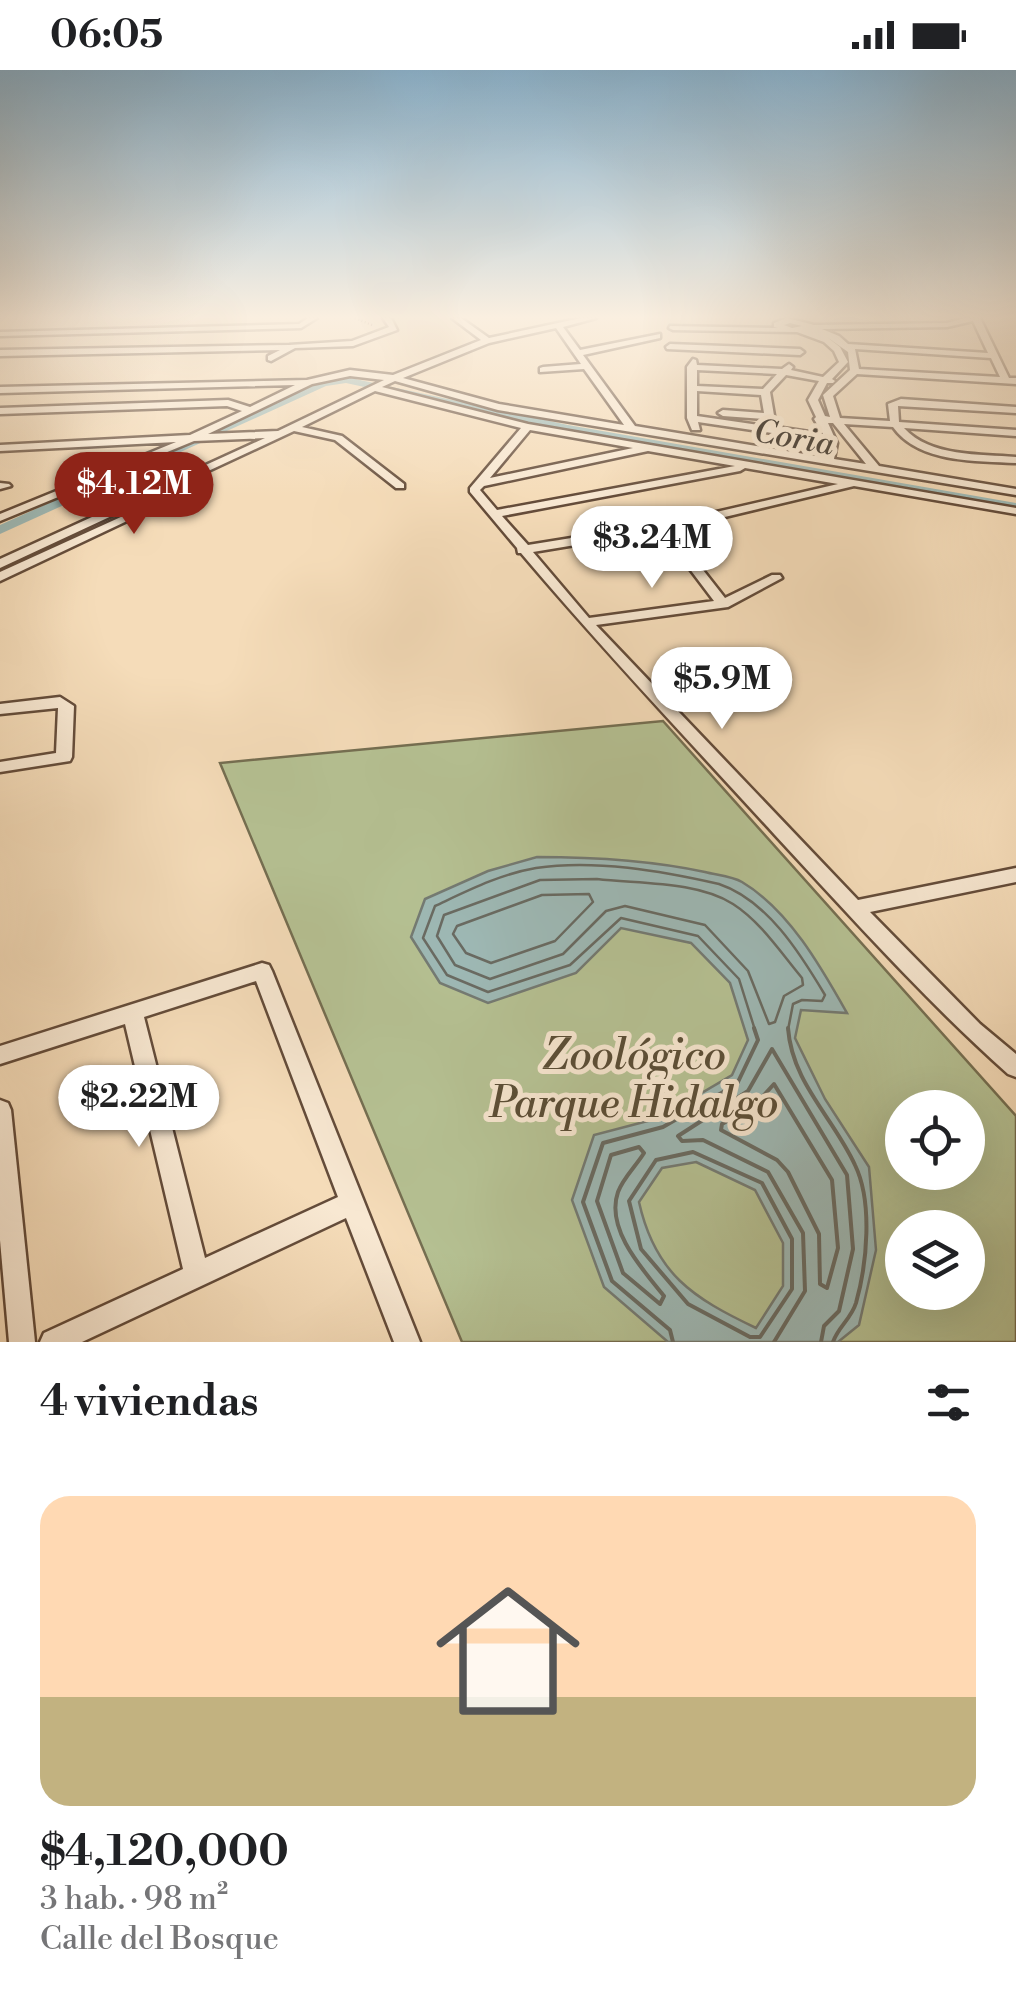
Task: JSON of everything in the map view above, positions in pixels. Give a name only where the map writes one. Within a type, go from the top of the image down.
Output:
[{"type":"street","points":[[0,518],[191,441],[247,410],[325,377]]},
{"type":"street","points":[[371,377],[528,427],[1016,511]]},
{"type":"street","points":[[0,451],[191,441],[240,444],[274,437],[397,377]]},
{"type":"street","points":[[596,377],[631,428]]},
{"type":"street","points":[[691,377],[694,419]]},
{"type":"street","points":[[692,388],[765,392],[780,377]]},
{"type":"street","points":[[812,377],[839,382]]},
{"type":"street","points":[[828,457],[832,443],[813,400],[829,377]]},
{"type":"street","points":[[846,377],[828,395],[836,420],[872,464]]},
{"type":"street","points":[[954,377],[1011,381]]},
{"type":"street","points":[[0,390],[309,382]]},
{"type":"street","points":[[383,383],[498,407],[872,464],[1016,492]]},
{"type":"street","points":[[765,392],[771,430]]},
{"type":"street","points":[[1016,410],[896,402],[892,410],[894,424],[910,439],[936,452],[1016,460]]},
{"type":"street","points":[[0,411],[228,403],[247,410]]},
{"type":"street","points":[[694,419],[769,416]]},
{"type":"street","points":[[694,419],[828,438]]},
{"type":"street","points":[[820,419],[1016,433]]},
{"type":"street","points":[[528,427],[474,490],[586,622],[888,944],[1016,1068]]},
{"type":"street","points":[[291,428],[338,438],[400,486]]},
{"type":"street","points":[[590,438],[592,463]]},
{"type":"street","points":[[0,564],[213,464],[240,444]]},
{"type":"street","points":[[0,576],[226,468],[240,444]]},
{"type":"street","points":[[481,483],[592,463],[648,448]]},
{"type":"street","points":[[494,514],[749,466]]},
{"type":"street","points":[[522,550],[677,525],[853,484]]},
{"type":"street","points":[[677,525],[686,556],[723,604]]},
{"type":"street","points":[[586,622],[723,604],[776,578]]},
{"type":"street","points":[[0,709],[60,702],[66,706],[64,757],[0,767]]},
{"type":"street","points":[[856,908],[1016,875]]},
{"type":"street","points":[[0,1055],[262,971],[407,1342]]},
{"type":"street","points":[[133,1012],[197,1276]]},
{"type":"street","points":[[0,1110],[22,1342]]},
{"type":"street","points":[[54,1342],[352,1203]]},
{"type":"green space","name":"Zoológico Parque Hidalgo","points":[[663,721],[1016,1116],[1016,1342],[462,1342],[220,763]]},
{"type":"water","points":[[537,857],[558,857],[642,862],[734,878],[775,908],[802,941],[847,1013],[801,1010],[795,1038],[825,1099],[869,1167],[876,1250],[859,1325],[838,1342],[668,1342],[604,1287],[572,1200],[594,1135],[659,1118],[732,1075],[748,1040],[730,983],[691,943],[621,928],[576,973],[488,1003],[440,983],[411,937],[425,899],[488,871]],"holes":[[[696,1162],[755,1190],[783,1243],[783,1286],[756,1328],[713,1306],[666,1266],[646,1227],[639,1202],[662,1168]]]},
{"type":"waterway","name":"Coria","points":[[0,530],[324,383],[346,380],[568,428],[1016,507]]}]
